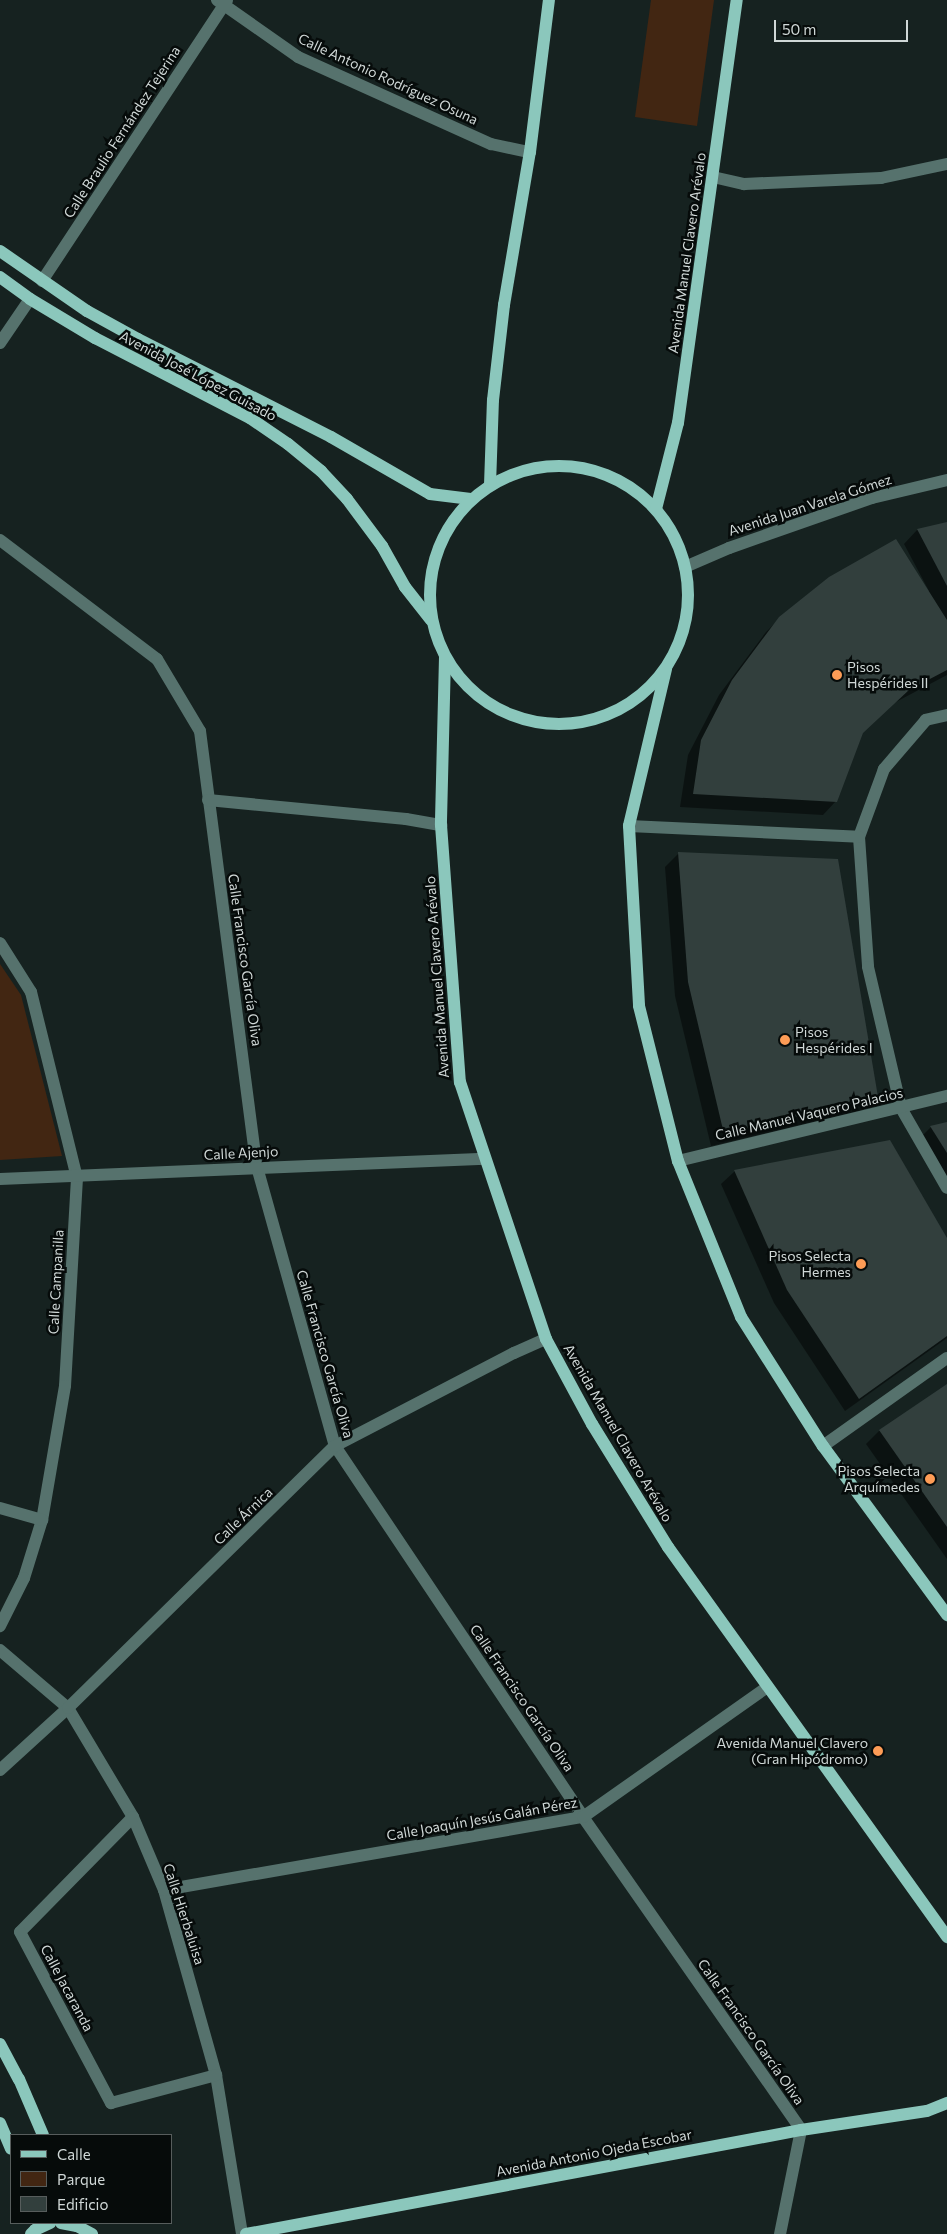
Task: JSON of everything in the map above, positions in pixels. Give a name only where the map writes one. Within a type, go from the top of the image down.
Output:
[{"type":"main road","points":[[490,485],[493,400],[502,324],[530,152],[549,0]]},
{"type":"main road","name":"Avenida Manuel Clavero Arévalo","points":[[656,509],[678,422],[737,0]]},
{"type":"main road","name":"Avenida José López Guisado","points":[[0,251],[87,311],[138,339],[332,437],[430,494],[471,499]]},
{"type":"main road","name":"Avenida José López Guisado","points":[[0,277],[30,299],[95,338],[250,418],[288,444],[321,471],[347,499],[382,546],[405,587],[432,621]]},
{"type":"main road","points":[[666,669],[642,695],[612,713],[579,723],[544,724],[510,715],[484,701],[462,681],[445,657],[432,621],[429,588],[435,555],[450,525],[471,499],[490,485],[516,472],[544,466],[585,468],[624,483],[656,509],[674,536],[685,566],[688,602],[682,637],[666,669],[629,826],[640,1006],[678,1161],[741,1317],[823,1446],[947,1615]]},
{"type":"main road","name":"Avenida Manuel Clavero Arévalo","points":[[445,657],[441,825],[460,1082],[546,1339],[592,1424],[668,1548],[947,1937]]},
{"type":"main road","points":[[0,2044],[19,2080],[43,2134]]},
{"type":"main road","name":"Avenida Antonio Ojeda Escobar","points":[[244,2234],[801,2130],[928,2111],[947,2103]]},
{"type":"main road","points":[[0,2124],[10,2147]]},
{"type":"main road","points":[[33,2229],[47,2224]]},
{"type":"main road","points":[[76,2224],[92,2234]]},
{"type":"street","name":"Calle Antonio Rodríguez Osuna","points":[[222,2],[298,57],[491,144],[530,152]]},
{"type":"street","name":"Calle Braulio Fernández Tejerina","points":[[42,280],[222,2]]},
{"type":"street","points":[[713,177],[744,184],[881,178],[947,164]]},
{"type":"street","points":[[0,343],[30,299]]},
{"type":"street","name":"Avenida Juan Varela Gómez","points":[[685,566],[729,548],[872,498],[947,480]]},
{"type":"street","name":"Calle Francisco García Oliva","points":[[0,540],[157,659],[200,731],[257,1167],[335,1446],[583,1817],[801,2130]]},
{"type":"street","points":[[947,715],[926,720],[884,769],[859,837],[868,967],[901,1108],[947,1188]]},
{"type":"street","points":[[208,800],[406,819],[441,825]]},
{"type":"street","points":[[629,826],[859,837]]},
{"type":"street","name":"Calle Campanilla","points":[[0,943],[31,992],[77,1178],[65,1386],[42,1520],[24,1578],[0,1626]]},
{"type":"street","name":"Calle Manuel Vaquero Palacios","points":[[678,1161],[947,1096]]},
{"type":"street","name":"Calle Ajenjo","points":[[0,1179],[77,1178],[257,1167],[485,1159]]},
{"type":"street","name":"Calle Árnica","points":[[0,1770],[68,1708],[335,1446],[514,1353],[546,1339]]},
{"type":"street","points":[[823,1446],[947,1358]]},
{"type":"street","points":[[0,1508],[42,1520]]},
{"type":"street","name":"Calle Hierbaluisa","points":[[0,1650],[68,1708],[133,1817],[164,1890],[216,2075],[244,2234]]},
{"type":"street","name":"Calle Joaquín Jesús Galán Pérez","points":[[164,1890],[583,1817],[767,1687]]},
{"type":"street","name":"Calle Jacaranda","points":[[133,1817],[20,1932],[111,2103],[216,2075]]},
{"type":"street","points":[[780,2234],[801,2130]]},
{"type":"green space","points":[[651,0],[714,0],[697,126],[635,117]]},
{"type":"green space","points":[[0,964],[21,995],[62,1156],[0,1160]]},
{"type":"building","points":[[947,522],[947,586],[917,529]]},
{"type":"building","name":"Pisos Hespérides II","points":[[896,539],[947,620],[947,670],[909,690],[863,733],[837,802],[693,794],[701,740],[732,680],[779,617],[829,577]]},
{"type":"building","name":"Pisos Hespérides I","points":[[678,852],[838,859],[878,1097],[724,1134],[688,982]]},
{"type":"building","points":[[947,1122],[947,1153],[930,1126]]},
{"type":"building","name":"Pisos Selecta Hermes","points":[[890,1140],[947,1238],[947,1336],[859,1399],[787,1290],[734,1170]]},
{"type":"building","name":"Pisos Selecta Arquímedes","points":[[947,1384],[947,1527],[879,1430]]},
{"type":"place","name":"Pisos Hespérides II","points":[[837,675]]},
{"type":"place","name":"Pisos Hespérides I","points":[[785,1040]]},
{"type":"place","name":"Pisos Selecta Hermes","points":[[861,1264]]},
{"type":"place","name":"Pisos Selecta Arquímedes","points":[[930,1479]]},
{"type":"place","name":"Avenida Manuel Clavero (Gran Hipódromo)","points":[[878,1751]]}]
